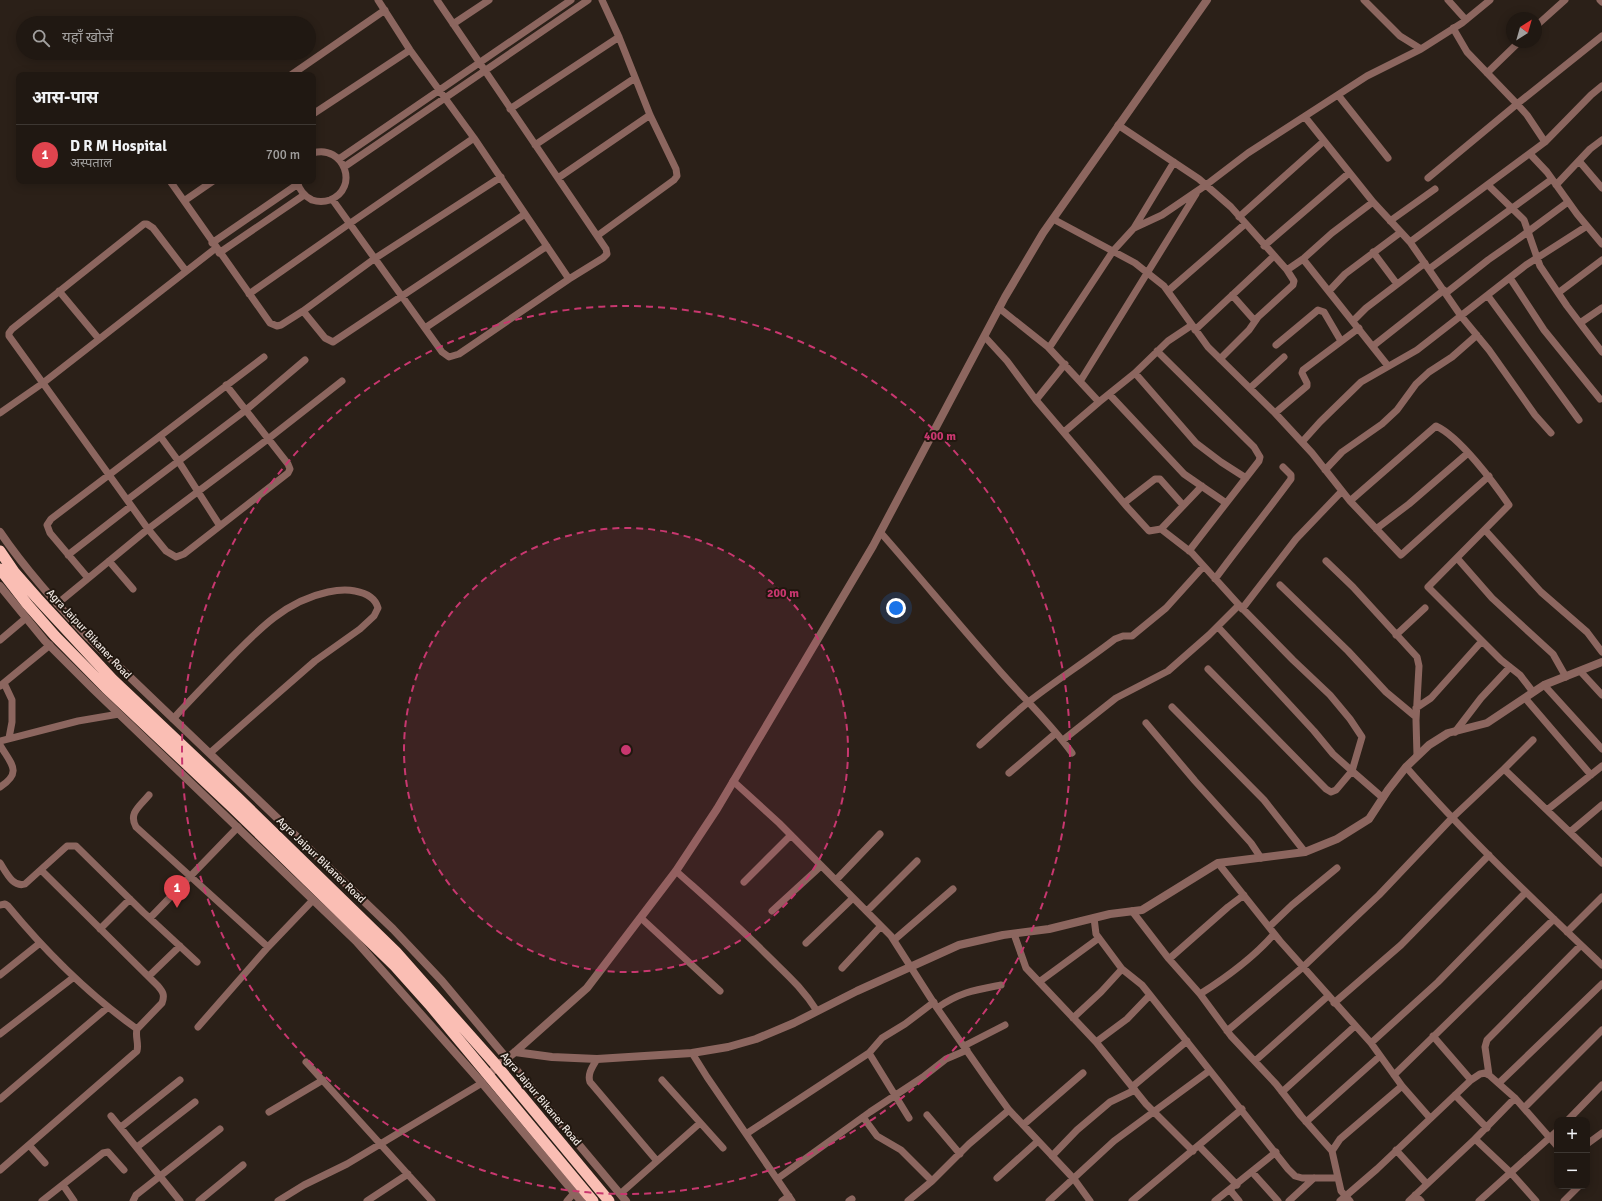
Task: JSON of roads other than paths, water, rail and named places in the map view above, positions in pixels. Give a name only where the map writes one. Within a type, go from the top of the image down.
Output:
[{"type":"highway","name":"Agra Jaipur Bikaner Road","points":[[0,551],[15,573],[112,679],[368,923],[497,1066],[609,1201]]},
{"type":"highway","points":[[0,569],[27,604],[55,636],[106,688],[232,807],[362,940],[429,1004],[486,1079],[594,1201]]},
{"type":"street","points":[[378,0],[410,50],[474,138],[569,279]]},
{"type":"street","points":[[332,199],[374,260],[446,356],[459,354],[607,254],[606,249],[436,0]]},
{"type":"street","points":[[453,24],[489,0]]},
{"type":"street","points":[[339,159],[571,0]]},
{"type":"street","points":[[344,166],[588,0]]},
{"type":"street","points":[[597,236],[674,180],[677,176],[676,169],[650,115],[619,37],[602,0]]},
{"type":"street","points":[[278,1201],[304,1185],[347,1164],[486,1079],[497,1066],[516,1052],[587,988],[676,871],[717,809],[881,533],[999,308],[1043,234],[1207,0]]},
{"type":"street","points":[[1364,0],[1400,36],[1421,49]]},
{"type":"street","points":[[1448,0],[1466,20]]},
{"type":"street","points":[[1134,228],[1162,215],[1206,185],[1248,153],[1367,76],[1421,49],[1466,20],[1490,0]]},
{"type":"street","points":[[1542,20],[1564,0]]},
{"type":"street","points":[[316,57],[385,10]]},
{"type":"street","points":[[1453,28],[1467,52],[1527,115],[1545,142]]},
{"type":"street","points":[[1428,178],[1602,36]]},
{"type":"street","points":[[510,109],[619,37]]},
{"type":"street","points":[[1487,73],[1512,48]]},
{"type":"street","points":[[316,112],[410,50]]},
{"type":"street","points":[[294,72],[312,60]]},
{"type":"street","points":[[535,145],[635,78]]},
{"type":"street","points":[[1410,242],[1545,142],[1591,95],[1602,86]]},
{"type":"street","points":[[1338,95],[1388,158]]},
{"type":"street","points":[[558,178],[650,115]]},
{"type":"street","points":[[1305,117],[1372,202],[1410,242],[1461,316],[1489,350],[1534,415],[1551,433]]},
{"type":"street","points":[[1118,125],[1206,185],[1231,207],[1264,246],[1287,270],[1294,281],[1293,285],[1255,321],[1245,336],[1220,359]]},
{"type":"street","points":[[249,294],[474,138]]},
{"type":"street","points":[[1429,269],[1513,208],[1554,182],[1602,140]]},
{"type":"street","points":[[1239,217],[1324,141]]},
{"type":"street","points":[[298,184],[304,195],[317,201],[332,199],[340,194],[345,186],[346,176],[344,166],[339,159],[326,152],[316,153]]},
{"type":"street","points":[[1530,154],[1554,182],[1602,244]]},
{"type":"street","points":[[1579,161],[1602,187]]},
{"type":"street","points":[[1049,348],[1113,251],[1134,228],[1174,162]]},
{"type":"street","points":[[1264,246],[1349,173]]},
{"type":"street","points":[[172,184],[266,319],[273,325],[280,325],[303,311],[374,260],[501,178]]},
{"type":"street","points":[[184,201],[209,184]]},
{"type":"street","points":[[0,413],[42,383],[186,272],[295,184]]},
{"type":"street","points":[[1488,184],[1524,220],[1540,266],[1602,352]]},
{"type":"street","points":[[1390,221],[1435,189]]},
{"type":"street","points":[[1081,380],[1198,190]]},
{"type":"street","points":[[216,248],[304,195]]},
{"type":"street","points":[[1287,270],[1303,259],[1332,233],[1372,202]]},
{"type":"street","points":[[1373,346],[1568,202]]},
{"type":"street","points":[[303,311],[325,338],[333,342],[525,214]]},
{"type":"street","points":[[1053,219],[1135,263],[1164,286],[1208,347],[1275,413],[1302,442],[1350,501],[1401,555],[1489,476]]},
{"type":"street","points":[[186,272],[153,228],[147,224],[144,224],[12,329],[9,333],[11,339],[148,529],[166,551],[176,557],[184,554],[289,471],[290,467],[288,464],[226,385]]},
{"type":"street","points":[[1168,291],[1245,224]]},
{"type":"street","points":[[1302,442],[1361,382],[1407,356],[1537,258],[1587,226]]},
{"type":"street","points":[[1329,291],[1345,274],[1401,232]]},
{"type":"street","points":[[425,328],[547,246]]},
{"type":"street","points":[[1373,252],[1397,284]]},
{"type":"street","points":[[1064,432],[1135,373],[1168,341],[1194,327],[1232,296],[1274,256]]},
{"type":"street","points":[[1303,259],[1388,366]]},
{"type":"street","points":[[1558,293],[1602,260]]},
{"type":"street","points":[[1353,321],[1366,308],[1425,263]]},
{"type":"street","points":[[1510,278],[1544,330],[1566,356],[1582,379],[1600,399]]},
{"type":"street","points":[[59,291],[99,339]]},
{"type":"street","points":[[1232,296],[1255,321]]},
{"type":"street","points":[[1488,296],[1579,420]]},
{"type":"street","points":[[999,308],[1024,326],[1049,348],[1081,380],[1099,402]]},
{"type":"street","points":[[1580,323],[1602,308]]},
{"type":"street","points":[[1276,345],[1318,310],[1324,312],[1341,341]]},
{"type":"street","points":[[1275,413],[1307,386],[1302,373],[1303,370],[1359,328]]},
{"type":"street","points":[[1325,470],[1342,452],[1382,424],[1397,410],[1416,384],[1429,372],[1452,358],[1477,335]]},
{"type":"street","points":[[984,336],[1007,361],[1036,400],[1149,531],[1161,530],[1189,551],[1203,568],[1241,607],[1330,695],[1350,719],[1362,737],[1352,771],[1336,790],[1331,792],[1326,789],[1208,669]]},
{"type":"street","points":[[1157,352],[1259,453],[1260,457],[1259,461],[1189,551]]},
{"type":"street","points":[[1250,388],[1284,356]]},
{"type":"street","points":[[88,578],[50,533],[47,528],[48,522],[51,518],[264,357]]},
{"type":"street","points":[[68,555],[129,503],[246,410],[305,360]]},
{"type":"street","points":[[1036,400],[1065,364]]},
{"type":"street","points":[[1135,373],[1196,443],[1221,462],[1246,478]]},
{"type":"street","points":[[57,604],[148,529],[268,439],[342,381]]},
{"type":"street","points":[[1109,394],[1172,463],[1184,474],[1226,503]]},
{"type":"street","points":[[1350,501],[1436,426],[1455,440],[1468,453],[1489,476],[1509,505],[1428,587],[1482,641],[1520,675],[1534,692]]},
{"type":"street","points":[[160,436],[179,462],[220,526]]},
{"type":"street","points":[[1376,529],[1414,500],[1468,453]]},
{"type":"street","points":[[1215,579],[1250,531],[1271,507],[1290,479],[1291,475],[1283,467]]},
{"type":"street","points":[[1124,503],[1155,479],[1160,479],[1183,506]]},
{"type":"street","points":[[1161,530],[1202,486]]},
{"type":"street","points":[[1063,740],[1116,698],[1168,671],[1241,607],[1263,584],[1296,539],[1342,490]]},
{"type":"street","points":[[1485,530],[1541,592],[1587,632],[1602,652]]},
{"type":"street","points":[[0,532],[57,604],[87,636],[393,929],[442,981],[508,1058],[626,1201]]},
{"type":"street","points":[[881,533],[993,663],[1063,740],[1072,753]]},
{"type":"street","points":[[1457,558],[1492,598],[1553,654],[1566,676]]},
{"type":"street","points":[[109,561],[133,589]]},
{"type":"street","points":[[1326,561],[1353,587],[1417,657],[1416,717],[1418,756]]},
{"type":"street","points":[[980,745],[1029,702],[1115,639],[1123,636],[1132,636],[1166,608],[1203,568]]},
{"type":"street","points":[[1280,585],[1348,651],[1386,692],[1416,717]]},
{"type":"street","points":[[0,586],[50,646],[119,714],[313,900],[362,940]]},
{"type":"street","points":[[173,719],[255,632],[282,611],[297,602],[319,594],[339,590],[354,590],[365,593],[373,598],[377,603],[378,608],[370,621],[315,660],[210,753]]},
{"type":"street","points":[[1396,635],[1425,608]]},
{"type":"street","points":[[0,640],[26,618]]},
{"type":"street","points":[[1218,627],[1314,731],[1333,754],[1383,798]]},
{"type":"street","points":[[1416,708],[1431,698],[1482,641]]},
{"type":"street","points":[[9,738],[12,722],[12,700],[2,685],[50,646]]},
{"type":"street","points":[[516,1052],[552,1057],[597,1059],[692,1053],[728,1047],[756,1039],[794,1023],[817,1010],[959,945],[1014,934],[1049,930],[1094,918],[1142,910],[1218,863],[1305,852],[1338,839],[1369,819],[1406,767],[1429,745],[1448,733],[1487,723],[1544,685],[1602,662]]},
{"type":"street","points":[[1455,732],[1481,698],[1510,667]]},
{"type":"street","points":[[1580,671],[1602,694]]},
{"type":"street","points":[[1544,685],[1602,749]]},
{"type":"street","points":[[1525,698],[1591,775]]},
{"type":"street","points":[[1172,707],[1264,800],[1305,852]]},
{"type":"street","points":[[0,741],[78,720],[119,714]]},
{"type":"street","points":[[1146,723],[1199,787],[1256,849],[1261,858]]},
{"type":"street","points":[[1009,773],[1056,733]]},
{"type":"street","points":[[1227,1031],[1303,966],[1380,895],[1452,818],[1533,740]]},
{"type":"street","points":[[0,745],[14,768],[12,778],[0,787]]},
{"type":"street","points":[[1548,810],[1602,766]]},
{"type":"street","points":[[1406,767],[1488,855],[1602,965]]},
{"type":"street","points":[[1504,769],[1602,863]]},
{"type":"street","points":[[733,781],[791,835],[894,940],[965,1048],[1009,1110],[1074,1179],[1090,1201]]},
{"type":"street","points":[[149,796],[133,816],[133,821],[136,827],[189,877],[268,947]]},
{"type":"street","points":[[1570,832],[1602,805]]},
{"type":"street","points":[[150,918],[238,828]]},
{"type":"street","points":[[836,880],[880,834]]},
{"type":"street","points":[[744,882],[791,835]]},
{"type":"street","points":[[0,864],[7,875],[18,885],[25,884],[67,846],[76,846],[197,962]]},
{"type":"street","points":[[1334,1003],[1401,945],[1488,855]]},
{"type":"street","points":[[866,912],[917,861]]},
{"type":"street","points":[[1218,863],[1274,934],[1371,1043],[1402,1086],[1430,1118]]},
{"type":"street","points":[[772,911],[821,866]]},
{"type":"street","points":[[1269,927],[1292,905],[1337,868]]},
{"type":"street","points":[[0,1170],[137,1051],[137,1029],[162,1003],[164,998],[163,992],[149,976],[40,870]]},
{"type":"street","points":[[676,871],[738,927],[791,978],[806,993],[817,1010]]},
{"type":"street","points":[[894,940],[953,890]]},
{"type":"street","points":[[1371,1043],[1438,982],[1526,892]]},
{"type":"street","points":[[1169,959],[1189,943],[1218,915],[1244,895]]},
{"type":"street","points":[[1567,932],[1602,897]]},
{"type":"street","points":[[806,943],[853,898]]},
{"type":"street","points":[[100,929],[130,899]]},
{"type":"street","points":[[198,1026],[268,947],[313,900]]},
{"type":"street","points":[[0,905],[5,904],[8,906],[40,943],[74,977],[107,1008],[137,1029]]},
{"type":"street","points":[[1132,911],[1169,959],[1200,994],[1227,1031],[1255,1061],[1332,1151],[1341,1191],[1345,1199],[1471,1080],[1480,1074],[1484,1073],[1489,1075],[1499,1083],[1515,1098],[1554,1143]]},
{"type":"street","points":[[641,918],[720,991]]},
{"type":"street","points":[[1094,918],[1096,934],[1122,969],[1142,985],[1209,1071],[1242,1109],[1295,1176],[1302,1178],[1338,1178]]},
{"type":"street","points":[[1394,1075],[1554,919]]},
{"type":"street","points":[[842,968],[881,926]]},
{"type":"street","points":[[1014,934],[1026,968],[1096,1042],[1154,1112],[1194,1151]]},
{"type":"street","points":[[1200,994],[1225,978],[1261,949],[1274,934]]},
{"type":"street","points":[[1039,982],[1099,938]]},
{"type":"street","points":[[0,975],[40,943]]},
{"type":"street","points":[[1489,1075],[1485,1047],[1487,1040],[1581,945]]},
{"type":"street","points":[[149,976],[180,946]]},
{"type":"street","points":[[1073,1018],[1101,992],[1122,969]]},
{"type":"street","points":[[0,1034],[74,977]]},
{"type":"street","points":[[746,1134],[869,1052],[882,1038],[936,1005],[947,1002],[968,991],[1001,984]]},
{"type":"street","points":[[1499,1083],[1602,984]]},
{"type":"street","points":[[1096,1042],[1127,1019],[1150,995]]},
{"type":"street","points":[[1255,1061],[1328,996]]},
{"type":"street","points":[[0,1099],[107,1008]]},
{"type":"street","points":[[777,1179],[895,1095],[923,1078],[946,1059],[1004,1025]]},
{"type":"street","points":[[1282,1092],[1355,1026]]},
{"type":"street","points":[[1524,1108],[1602,1030]]},
{"type":"street","points":[[1433,1036],[1471,1080]]},
{"type":"street","points":[[1052,1156],[1078,1130],[1110,1102],[1133,1088],[1187,1041]]},
{"type":"street","points":[[869,1052],[909,1118]]},
{"type":"street","points":[[692,1053],[790,1198],[782,1201]]},
{"type":"street","points":[[1306,1122],[1380,1056]]},
{"type":"street","points":[[597,1059],[589,1073],[588,1078],[590,1082],[657,1161]]},
{"type":"street","points":[[306,1062],[432,1201]]},
{"type":"street","points":[[1049,1201],[1114,1141],[1209,1071]]},
{"type":"street","points":[[1023,1125],[1083,1073]]},
{"type":"street","points":[[486,1079],[581,1201]]},
{"type":"street","points":[[121,1127],[180,1080]]},
{"type":"street","points":[[269,1112],[323,1080]]},
{"type":"street","points":[[662,1080],[723,1148]]},
{"type":"street","points":[[1571,1117],[1602,1085]]},
{"type":"street","points":[[1332,1151],[1340,1139],[1402,1086]]},
{"type":"street","points":[[1455,1095],[1487,1128]]},
{"type":"street","points":[[1409,1201],[1475,1140],[1515,1098]]},
{"type":"street","points":[[137,1147],[195,1102]]},
{"type":"street","points":[[1132,1201],[1200,1146],[1242,1109]]},
{"type":"street","points":[[908,1201],[932,1182],[969,1144],[1009,1110]]},
{"type":"street","points":[[927,1115],[960,1154]]},
{"type":"street","points":[[111,1116],[180,1201]]},
{"type":"street","points":[[864,1117],[877,1136],[901,1150],[932,1182]]},
{"type":"street","points":[[620,1194],[700,1123]]},
{"type":"street","points":[[133,1201],[136,1194],[220,1129]]},
{"type":"street","points":[[1590,1142],[1602,1133]]},
{"type":"street","points":[[1479,1201],[1554,1134]]},
{"type":"street","points":[[1475,1140],[1511,1173],[1536,1201]]},
{"type":"street","points":[[997,1178],[1038,1141]]},
{"type":"street","points":[[29,1145],[44,1163]]},
{"type":"street","points":[[1200,1146],[1237,1185]]},
{"type":"street","points":[[1396,1150],[1427,1184]]},
{"type":"street","points":[[42,1201],[103,1153],[108,1152],[124,1170]]},
{"type":"street","points":[[1215,1201],[1237,1185],[1276,1152]]},
{"type":"street","points":[[199,1201],[243,1165]]},
{"type":"street","points":[[1252,1172],[1278,1201]]},
{"type":"street","points":[[367,1201],[408,1174]]},
{"type":"street","points":[[1289,1201],[1314,1178]]},
{"type":"street","points":[[63,1186],[74,1201]]},
{"type":"street","points":[[1564,1201],[1576,1189]]},
{"type":"street","points":[[1230,1190],[1239,1201]]},
{"type":"street","points":[[567,1201],[574,1193]]},
{"type":"street","points":[[1416,1195],[1421,1201]]},
{"type":"place","name":"D R M Hospital","points":[[177,908]]}]
